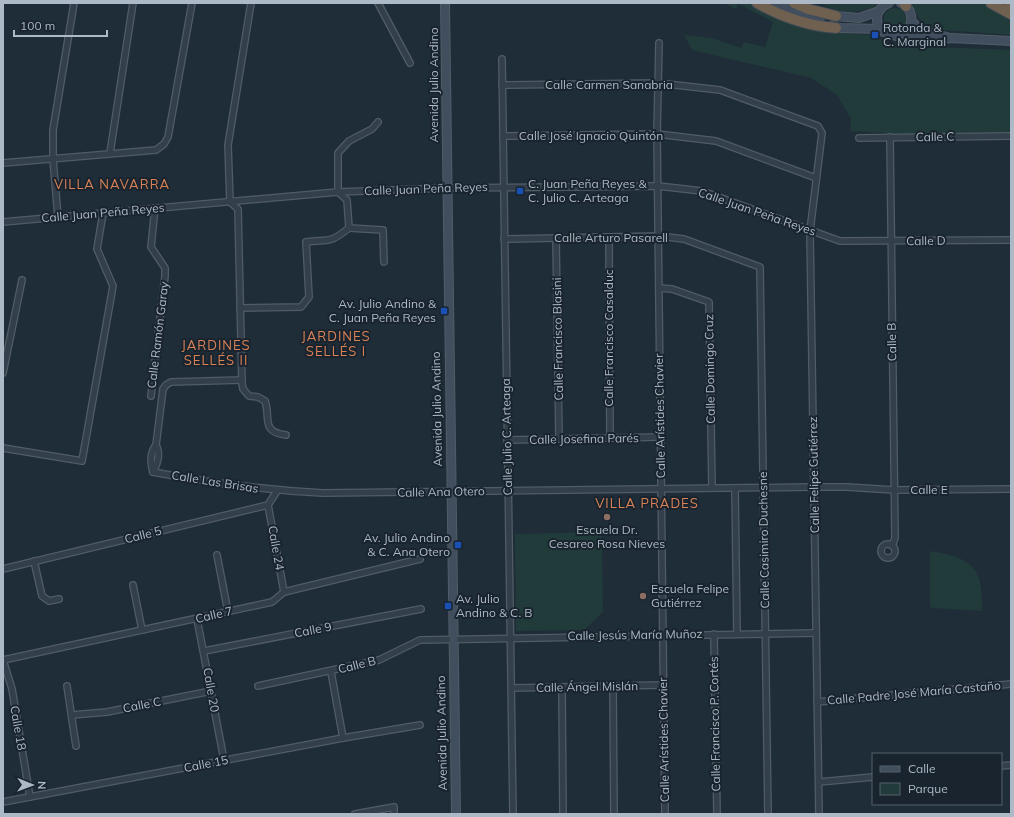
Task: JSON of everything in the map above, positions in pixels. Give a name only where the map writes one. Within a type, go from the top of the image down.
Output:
[{"type":"highway","points":[[757,3],[795,20],[836,28]]},
{"type":"highway","points":[[794,3],[808,9],[836,16]]},
{"type":"highway","points":[[811,3],[836,16]]},
{"type":"highway","points":[[991,3],[1011,14]]},
{"type":"street","points":[[58,217],[53,159],[53,130],[74,3]]},
{"type":"street","points":[[110,153],[133,3]]},
{"type":"street","points":[[3,163],[156,150],[164,144],[168,137],[192,3]]},
{"type":"street","points":[[251,3],[228,145],[230,202],[238,209],[242,387],[248,394],[265,401],[267,423],[271,430],[278,434],[286,435]]},
{"type":"street","points":[[378,3],[410,63]]},
{"type":"street","name":"Avenida Julio Andino","points":[[445,3],[446,188],[456,814]]},
{"type":"street","points":[[776,3],[792,12],[836,28],[880,29],[892,36],[903,34],[935,40],[951,38]]},
{"type":"street","points":[[880,29],[877,19],[879,12],[889,3]]},
{"type":"street","points":[[903,4],[910,13],[911,21],[908,29],[903,34]]},
{"type":"street","points":[[836,16],[859,18],[879,12]]},
{"type":"street","points":[[911,21],[919,29],[927,33],[951,38],[1011,41]]},
{"type":"street","name":"Calle Arístides Chavier","points":[[659,43],[657,134],[665,814]]},
{"type":"street","name":"Calle Julio C. Arteaga","points":[[502,59],[507,491],[512,688],[512,814]]},
{"type":"street","name":"Calle Carmen Sanabria","points":[[502,85],[658,83],[720,90],[818,126],[821,136]]},
{"type":"street","points":[[349,228],[347,200],[338,192],[338,153],[349,141],[372,129],[378,122]]},
{"type":"street","name":"Calle José Ignacio Quintón","points":[[503,136],[657,134],[716,141],[816,178]]},
{"type":"street","name":"Calle Felipe Gutiérrez","points":[[819,814],[810,231],[821,136]]},
{"type":"street","name":"Calle C","points":[[859,138],[1011,136]]},
{"type":"street","name":"Calle B","points":[[890,137],[895,538],[892,546]]},
{"type":"street","name":"Calle Juan Peña Reyes","points":[[3,222],[338,192],[446,188],[658,186],[702,191],[840,241]]},
{"type":"street","name":"Calle Ramón Garay","points":[[151,396],[165,276],[165,268],[151,247],[155,208]]},
{"type":"street","points":[[3,448],[82,461],[113,286],[97,249],[102,213]]},
{"type":"street","points":[[240,308],[301,307],[309,297],[306,242],[330,241],[349,228],[383,230],[384,262]]},
{"type":"street","name":"Calle Arturo Pasarell","points":[[504,239],[658,236],[684,238],[760,266]]},
{"type":"street","name":"Calle Francisco Casalduc","points":[[609,237],[610,438]]},
{"type":"street","name":"Calle Francisco Blasini","points":[[556,238],[559,439]]},
{"type":"street","name":"Calle D","points":[[840,241],[891,242],[1011,240]]},
{"type":"street","name":"Calle Casimiro Duchesne","points":[[760,266],[768,814]]},
{"type":"street","points":[[3,373],[22,280]]},
{"type":"street","name":"Calle Domingo Cruz","points":[[659,288],[672,288],[709,302],[712,488]]},
{"type":"street","name":"Calle Las Brisas","points":[[242,380],[171,382],[166,384],[162,389],[156,445],[152,450],[150,464],[153,472],[218,484],[277,491],[323,493]]},
{"type":"street","name":"Calle Josefina Parés","points":[[507,440],[660,437]]},
{"type":"street","name":"Calle Ana Otero","points":[[323,493],[847,487]]},
{"type":"street","name":"Calle E","points":[[847,487],[894,490],[1011,489]]},
{"type":"street","points":[[735,488],[737,634]]},
{"type":"street","points":[[268,505],[277,491]]},
{"type":"street","name":"Calle 5","points":[[3,569],[268,505]]},
{"type":"street","name":"Calle 24","points":[[268,505],[284,592]]},
{"type":"street","points":[[217,555],[228,612]]},
{"type":"street","name":"Calle 7","points":[[3,660],[272,602],[284,592],[420,559]]},
{"type":"street","points":[[34,561],[42,596],[49,601],[59,599]]},
{"type":"street","points":[[133,585],[142,630]]},
{"type":"street","name":"Calle 9","points":[[204,651],[421,609]]},
{"type":"street","name":"Calle 20","points":[[198,619],[224,760]]},
{"type":"street","name":"Calle Jesús María Muñoz","points":[[453,639],[816,632]]},
{"type":"street","name":"Calle Francisco P. Cortés","points":[[714,634],[717,814]]},
{"type":"street","name":"Calle B","points":[[258,686],[331,672],[379,660],[420,640],[453,639]]},
{"type":"street","name":"Calle 18","points":[[3,660],[12,690],[30,797]]},
{"type":"street","points":[[331,672],[343,738]]},
{"type":"street","name":"Calle Padre José María Castaño","points":[[817,702],[1011,684]]},
{"type":"street","name":"Calle Ángel Mislán","points":[[512,688],[663,685]]},
{"type":"street","points":[[67,686],[76,746]]},
{"type":"street","points":[[562,687],[563,814]]},
{"type":"street","points":[[613,687],[614,814]]},
{"type":"street","name":"Calle C","points":[[72,715],[108,712],[211,691]]},
{"type":"street","name":"Calle 15","points":[[3,802],[420,725]]},
{"type":"street","points":[[819,782],[872,777]]},
{"type":"street","points":[[356,814],[394,807],[394,814]]},
{"type":"green space","points":[[724,3],[752,3],[819,31],[871,35],[889,43],[897,44],[906,41],[936,47],[1011,50],[1011,132],[903,134],[850,131],[851,119],[837,95],[811,78],[692,50],[684,35],[712,38],[741,48],[744,42],[765,47],[773,22],[738,4],[736,9]]},
{"type":"green space","points":[[819,3],[881,3],[866,10],[850,12],[826,7]]},
{"type":"green space","points":[[910,3],[982,3],[1011,18],[1011,35],[929,29],[922,23]]},
{"type":"green space","points":[[895,8],[903,11],[906,19],[903,27],[895,30],[887,27],[884,19],[887,11]]},
{"type":"green space","points":[[602,532],[603,612],[584,630],[516,631],[515,534]]},
{"type":"green space","points":[[930,551],[956,557],[966,561],[972,567],[980,584],[982,611],[932,608],[930,606]]},
{"type":"place","name":"Rotonda & C. Marginal","points":[[875,35]]},
{"type":"place","name":"C. Juan Peña Reyes & C. Julio C. Arteaga","points":[[520,191]]},
{"type":"place","name":"Av. Julio Andino & C. Juan Peña Reyes","points":[[444,311]]},
{"type":"place","name":"Escuela Dr. Cesareo Rosa Nieves","points":[[607,517]]},
{"type":"place","name":"Av. Julio Andino & C. Ana Otero","points":[[458,545]]},
{"type":"place","name":"Escuela Felipe Gutiérrez","points":[[643,596]]},
{"type":"place","name":"Av. Julio Andino & C. B","points":[[448,606]]},
{"type":"district","name":"VILLA NAVARRA","points":[[112,184]]},
{"type":"district","name":"JARDINES SELLÉS I","points":[[336,344]]},
{"type":"district","name":"JARDINES SELLÉS II","points":[[216,352]]},
{"type":"district","name":"VILLA PRADES","points":[[647,503]]}]
